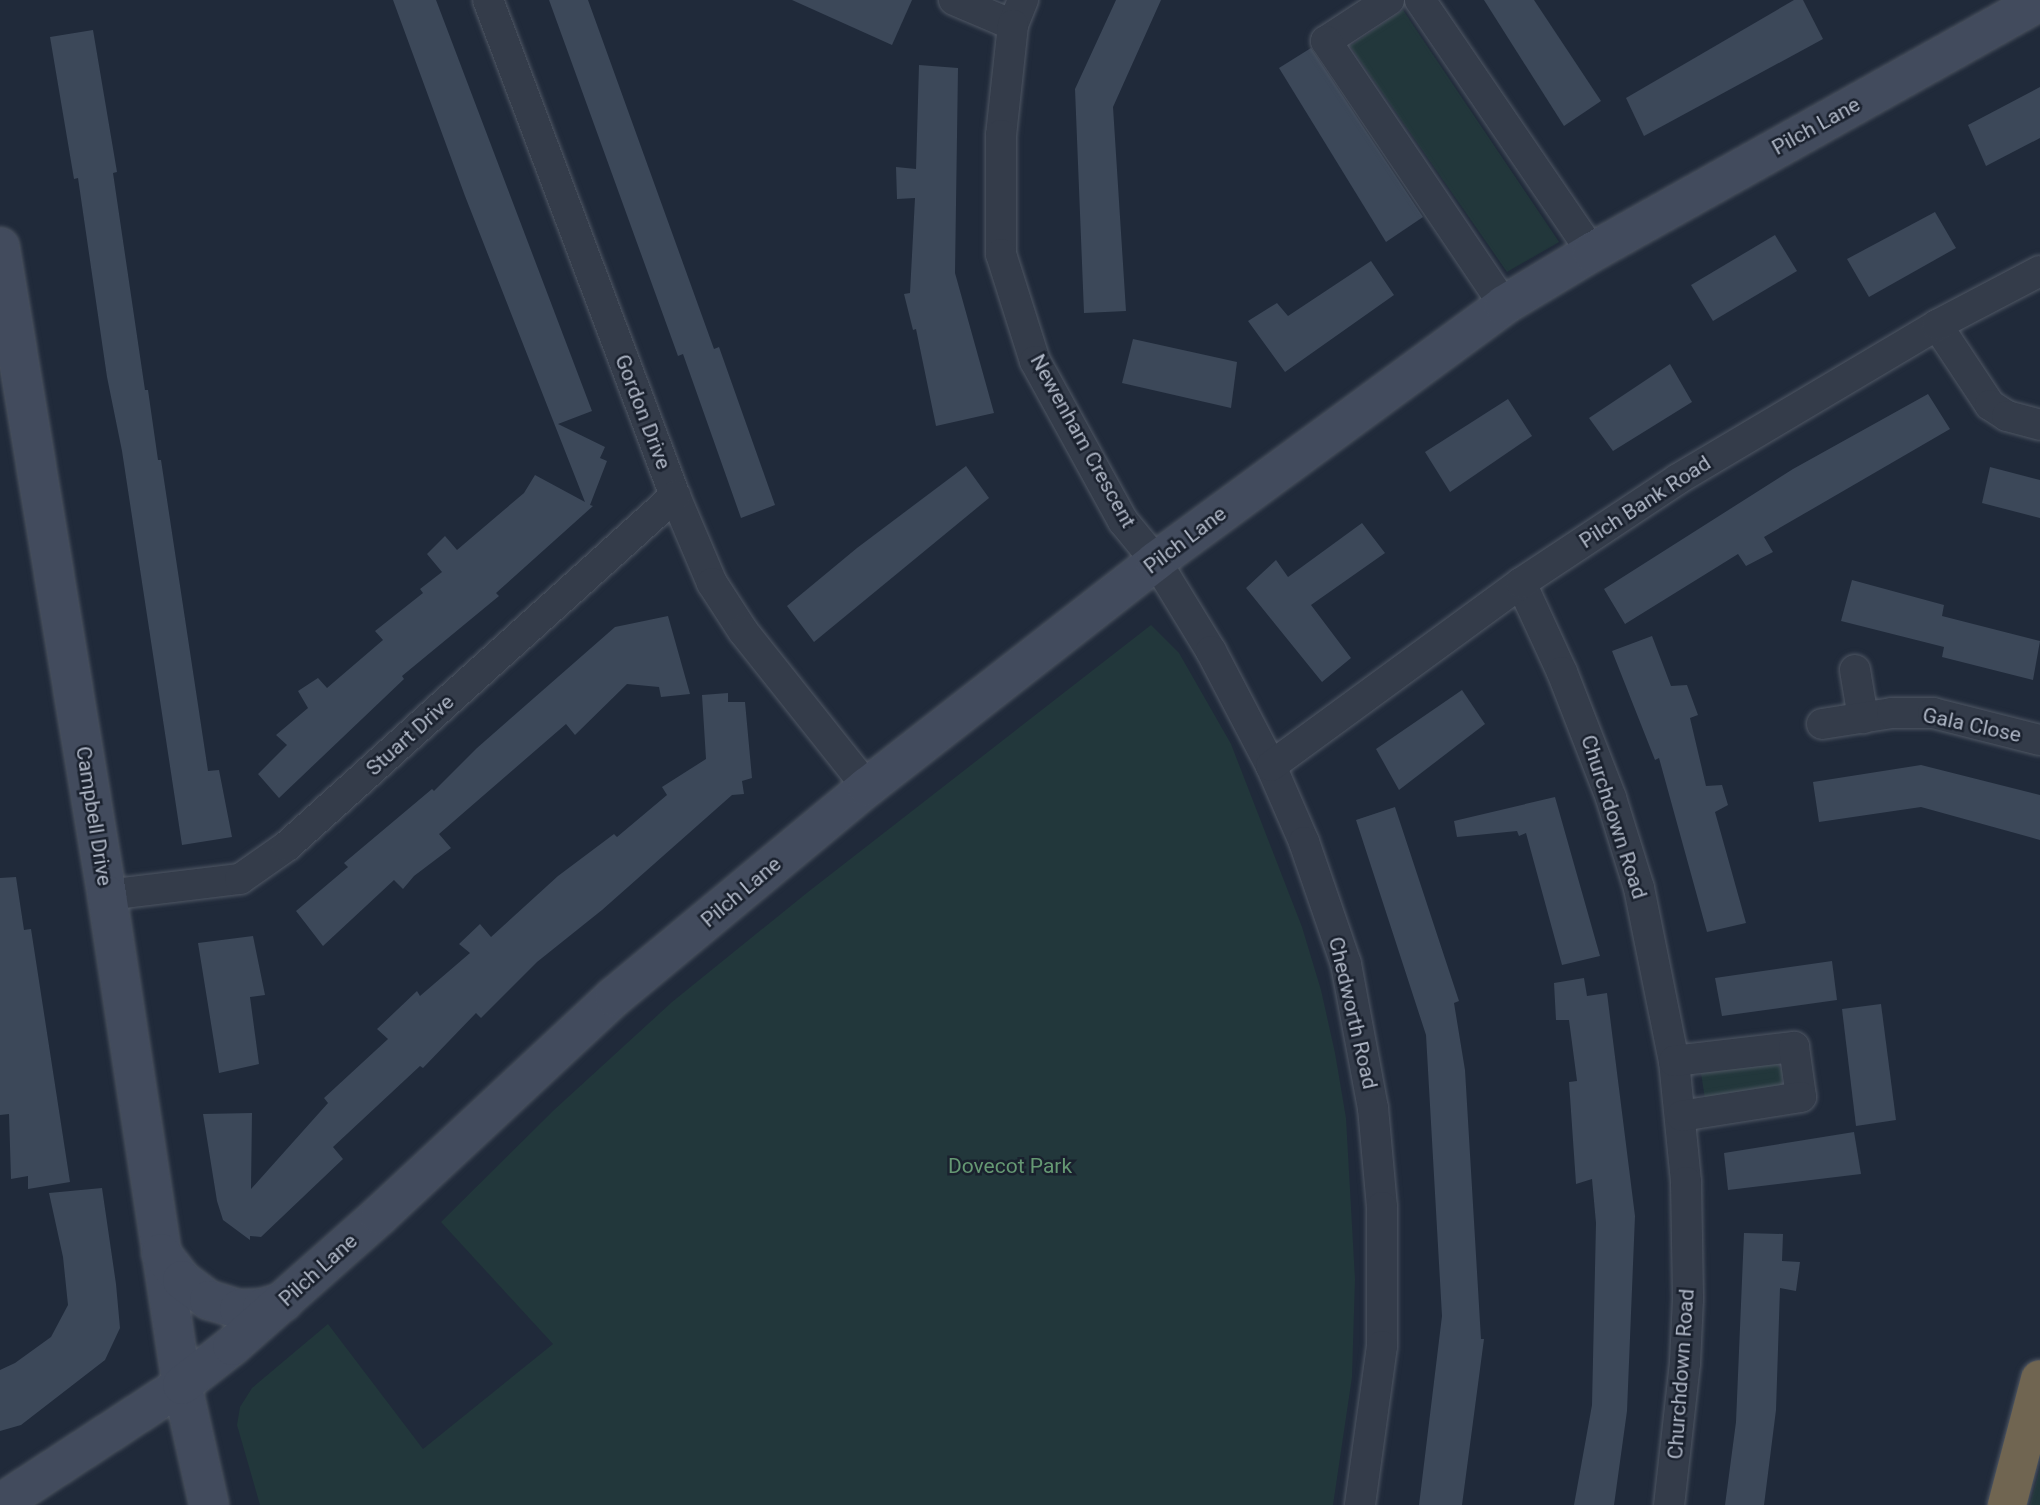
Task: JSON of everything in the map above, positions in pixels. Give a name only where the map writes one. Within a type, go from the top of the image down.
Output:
[{"type":"highway","points":[[2007,1505],[2040,1379]]},
{"type":"street","name":"Gordon Drive","points":[[488,0],[675,496],[712,583],[743,631],[867,787]]},
{"type":"street","name":"Newenham Crescent","points":[[954,0],[1018,13],[1001,135],[1002,254],[1035,361],[1124,521],[1156,561]]},
{"type":"street","points":[[1389,0],[1326,41],[1504,305]]},
{"type":"street","points":[[1420,0],[1592,252]]},
{"type":"street","name":"Pilch Lane","points":[[0,1504],[182,1385],[282,1302],[614,997],[867,787],[1156,561],[1504,305],[1592,252],[2040,1]]},
{"type":"street","name":"Campbell Drive","points":[[0,247],[107,895],[182,1385],[209,1505]]},
{"type":"street","name":"Pilch Bank Road","points":[[1271,765],[1521,583],[1678,479],[1937,325],[2040,271]]},
{"type":"street","points":[[1937,325],[1990,404],[2007,416],[2040,425]]},
{"type":"street","name":"Stuart Drive","points":[[107,895],[240,879],[287,846],[675,496]]},
{"type":"street","name":"Chedworth Road","points":[[1156,561],[1211,651],[1271,765],[1304,842],[1346,964],[1374,1108],[1382,1207],[1382,1346],[1360,1505]]},
{"type":"street","name":"Churchdown Road","points":[[1521,583],[1562,672],[1611,798],[1639,888],[1674,1061],[1686,1182],[1688,1299],[1685,1363],[1669,1505]]},
{"type":"street","points":[[1855,670],[1863,718]]},
{"type":"street","name":"Gala Close","points":[[1822,724],[1892,713],[1933,713],[2040,740]]},
{"type":"street","points":[[1674,1061],[1794,1047],[1801,1097],[1681,1116]]},
{"type":"street","points":[[161,1253],[182,1280],[209,1300],[239,1309],[262,1308],[282,1302]]},
{"type":"green space","points":[[1403,10],[1559,242],[1507,272],[1350,46]]},
{"type":"green space","name":"Dovecot Park","points":[[1151,625],[1179,653],[1231,744],[1302,927],[1321,990],[1335,1053],[1346,1118],[1355,1279],[1352,1377],[1333,1505],[260,1505],[237,1425],[240,1407],[252,1388],[328,1324],[423,1449],[553,1344],[441,1222],[554,1110],[672,1002],[808,892]]},
{"type":"green space","points":[[1775,1062],[1783,1072],[1781,1089],[1706,1106],[1700,1066]]},
{"type":"green space","points":[[2040,1468],[2040,1505],[2030,1505]]},
{"type":"building","points":[[393,0],[436,0],[592,411],[558,424],[605,447],[600,458],[607,461],[590,505],[593,506],[496,593],[499,596],[402,676],[404,679],[279,798],[258,774],[287,745],[276,735],[308,708],[298,691],[318,678],[327,688],[383,640],[375,631],[423,593],[420,589],[442,572],[427,554],[445,536],[457,550],[524,493],[535,475],[585,502],[465,196]]},
{"type":"building","points":[[549,0],[588,0],[714,349],[719,347],[775,505],[741,518],[683,354],[678,356]]},
{"type":"building","points":[[792,0],[912,0],[892,45]]},
{"type":"building","points":[[1116,0],[1161,0],[1113,107],[1126,311],[1084,313],[1075,89]]},
{"type":"building","points":[[1484,0],[1534,0],[1601,101],[1564,126]]},
{"type":"building","points":[[1794,0],[1803,0],[1823,39],[1644,136],[1626,98]]},
{"type":"building","points":[[93,30],[117,172],[113,173],[145,390],[148,390],[158,460],[161,460],[208,771],[219,770],[232,837],[182,845],[78,178],[74,179],[50,37]]},
{"type":"building","points":[[1311,48],[1423,217],[1386,242],[1279,68]]},
{"type":"building","points":[[919,65],[958,68],[955,273],[994,413],[936,426],[916,329],[913,330],[904,294],[910,293],[915,198],[897,199],[896,167],[916,169]]},
{"type":"building","points":[[2040,87],[2040,138],[1986,166],[1968,125]]},
{"type":"building","points":[[1935,212],[1956,248],[1869,297],[1847,259]]},
{"type":"building","points":[[1775,235],[1797,271],[1713,321],[1691,285]]},
{"type":"building","points":[[1371,261],[1394,295],[1285,372],[1248,321],[1277,303],[1288,316]]},
{"type":"building","points":[[1133,339],[1237,362],[1231,408],[1122,383]]},
{"type":"building","points":[[1670,364],[1692,402],[1613,451],[1589,418]]},
{"type":"building","points":[[1928,394],[1950,429],[1764,537],[1773,552],[1746,566],[1738,554],[1625,624],[1604,589],[1793,469]]},
{"type":"building","points":[[1508,399],[1532,436],[1450,492],[1425,452]]},
{"type":"building","points":[[966,466],[989,498],[814,642],[787,606],[857,548]]},
{"type":"building","points":[[1990,467],[2040,480],[2040,518],[1982,503]]},
{"type":"building","points":[[1362,523],[1385,553],[1311,605],[1351,658],[1322,682],[1246,588],[1276,560],[1288,577]]},
{"type":"building","points":[[1852,580],[1944,605],[1942,616],[2040,641],[2033,680],[1942,657],[1944,647],[1841,621]]},
{"type":"building","points":[[668,616],[690,694],[661,697],[659,687],[627,684],[575,735],[566,724],[439,834],[451,848],[414,876],[403,889],[394,880],[323,946],[296,911],[348,867],[344,863],[432,789],[434,791],[477,748],[615,627]]},
{"type":"building","points":[[1652,636],[1671,686],[1687,685],[1698,715],[1690,718],[1706,786],[1722,785],[1728,805],[1715,812],[1746,923],[1707,932],[1659,758],[1655,760],[1612,651]]},
{"type":"building","points":[[1462,690],[1485,724],[1399,790],[1376,749]]},
{"type":"building","points":[[728,693],[728,702],[745,702],[752,778],[742,781],[744,794],[732,795],[602,910],[537,962],[481,1018],[476,1013],[423,1068],[420,1066],[333,1147],[343,1159],[261,1237],[250,1236],[250,1240],[223,1220],[217,1201],[203,1114],[252,1113],[251,1189],[328,1103],[324,1098],[388,1039],[377,1029],[417,991],[420,996],[470,953],[459,944],[480,924],[491,937],[558,876],[614,834],[617,837],[667,795],[662,787],[706,759],[702,695]]},
{"type":"building","points":[[1921,765],[2040,795],[2040,840],[1921,807],[1819,822],[1813,782]]},
{"type":"building","points":[[1555,797],[1600,956],[1562,965],[1526,833],[1519,836],[1517,831],[1457,837],[1454,821]]},
{"type":"building","points":[[1395,807],[1459,1001],[1454,1003],[1465,1070],[1481,1339],[1484,1339],[1462,1505],[1419,1505],[1442,1316],[1426,1035],[1356,820]]},
{"type":"building","points":[[16,877],[24,930],[31,929],[70,1182],[28,1189],[28,1176],[11,1179],[9,1114],[0,1115],[0,878]]},
{"type":"building","points":[[253,936],[265,995],[250,997],[259,1064],[219,1073],[198,943]]},
{"type":"building","points":[[1832,961],[1837,1000],[1722,1016],[1715,978]]},
{"type":"building","points":[[1584,978],[1587,996],[1607,993],[1635,1216],[1627,1411],[1614,1505],[1574,1505],[1592,1405],[1596,1223],[1592,1179],[1576,1184],[1569,1082],[1577,1081],[1569,1020],[1556,1020],[1554,983]]},
{"type":"building","points":[[1881,1004],[1896,1120],[1856,1126],[1842,1009]]},
{"type":"building","points":[[1854,1132],[1861,1174],[1728,1190],[1724,1153]]},
{"type":"building","points":[[102,1188],[120,1328],[105,1360],[21,1425],[0,1431],[0,1370],[15,1363],[51,1337],[68,1305],[63,1257],[49,1193]]},
{"type":"building","points":[[1744,1233],[1783,1234],[1782,1261],[1800,1262],[1796,1291],[1780,1288],[1776,1410],[1764,1505],[1725,1505],[1736,1422]]}]
